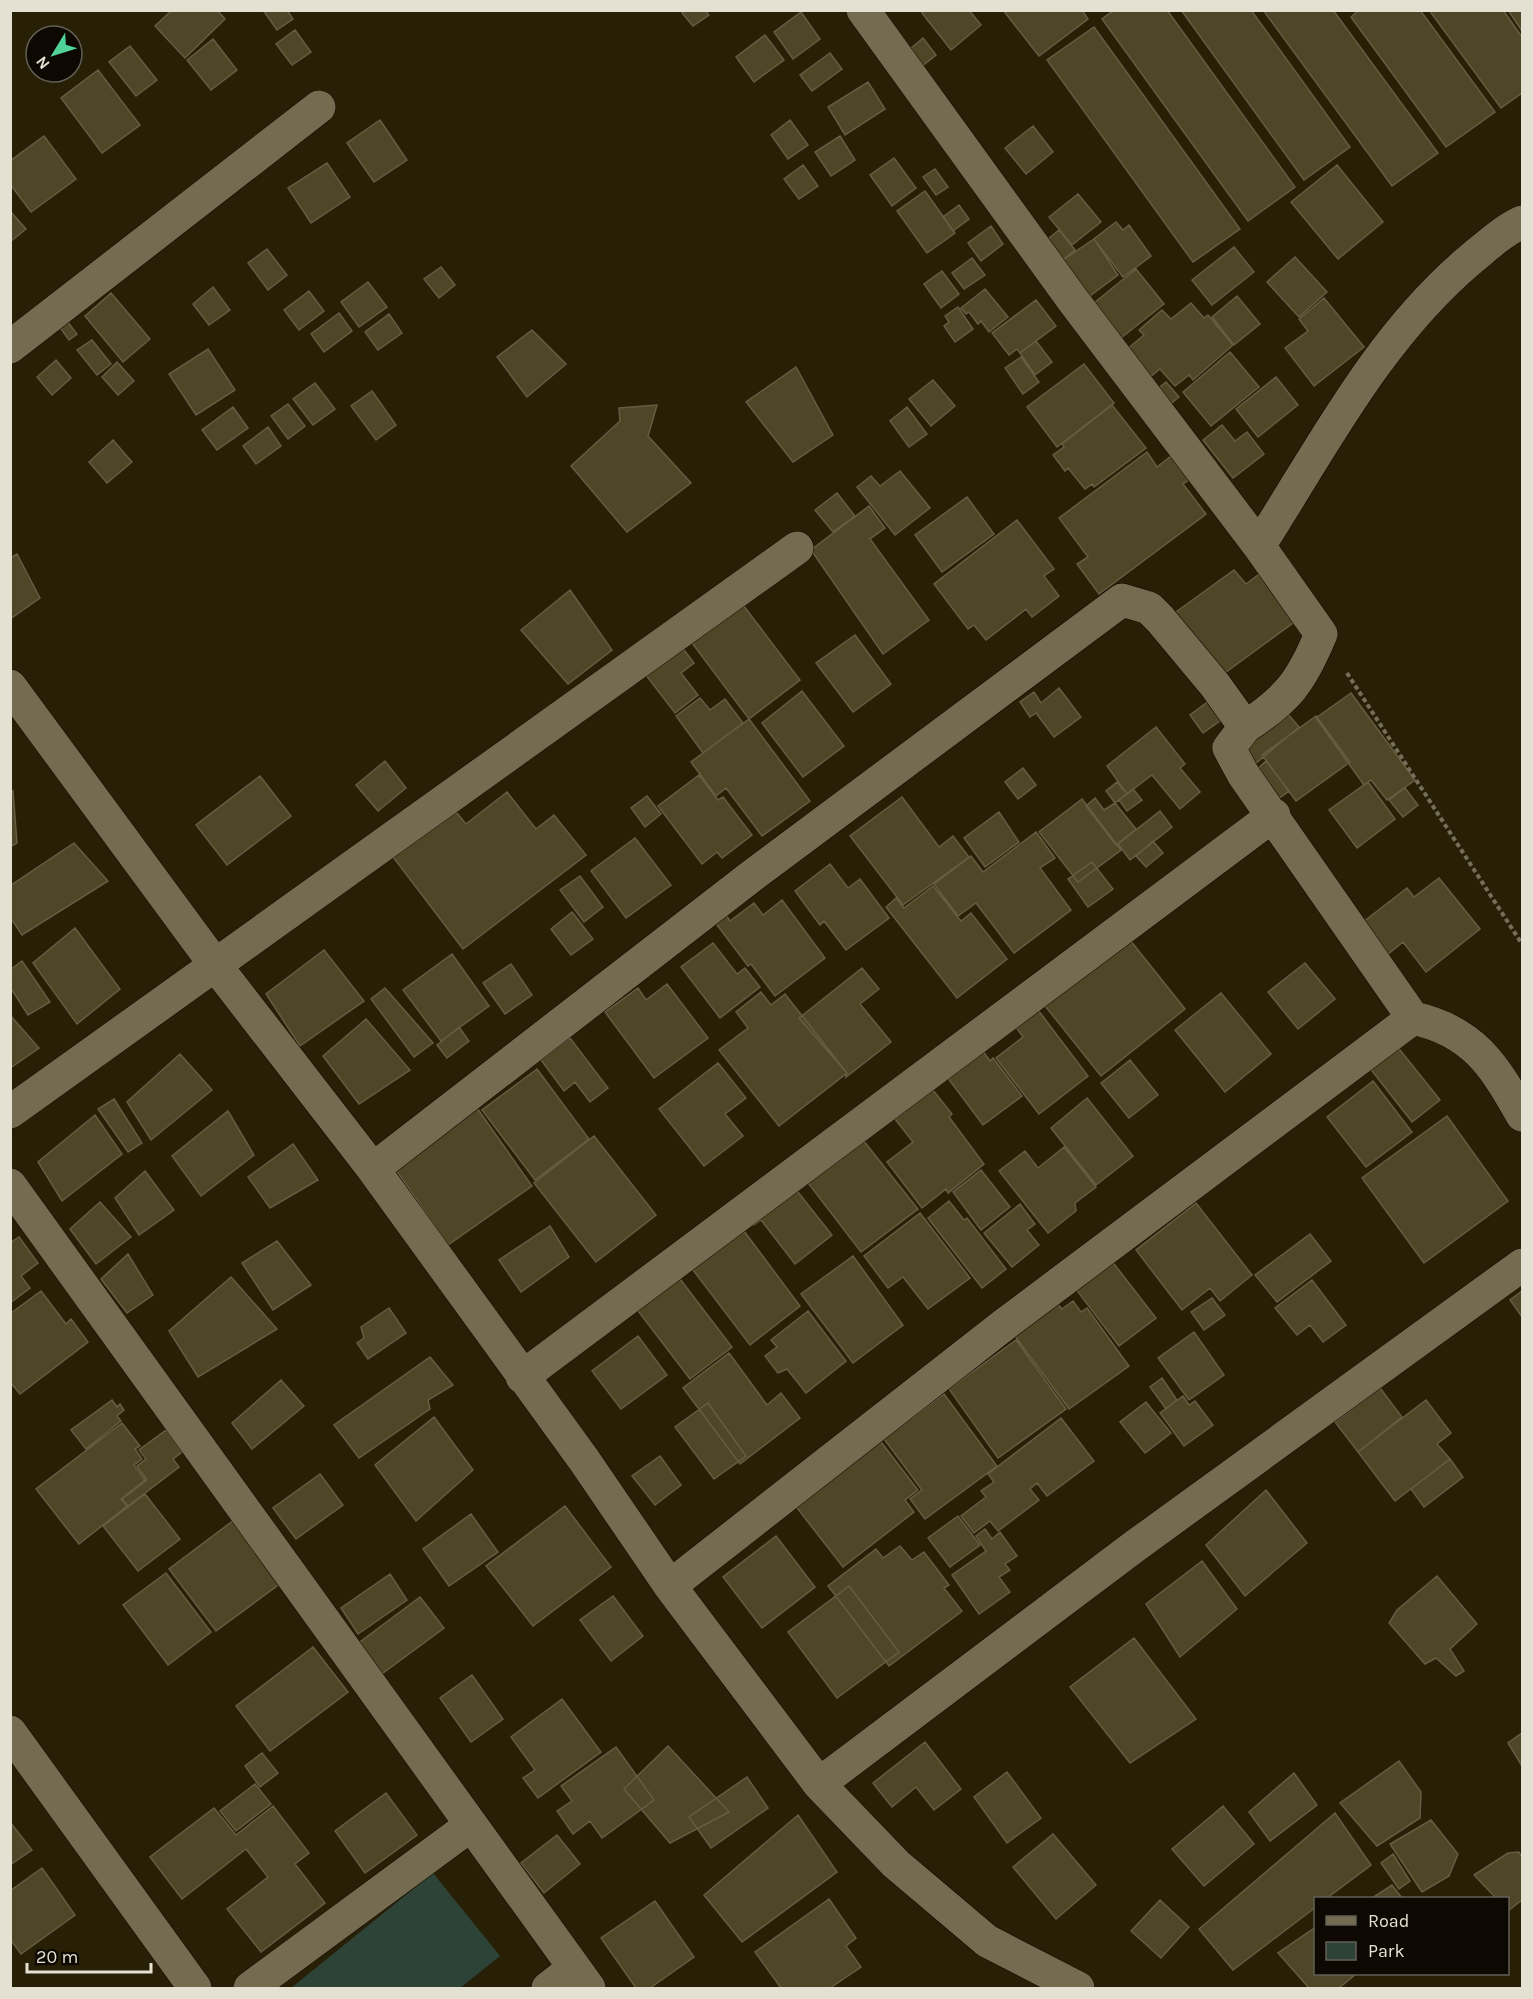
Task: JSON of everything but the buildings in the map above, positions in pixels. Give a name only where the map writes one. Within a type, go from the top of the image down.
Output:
[{"type":"street","points":[[863,10],[1072,299],[1259,546],[1321,634],[1307,669],[1289,693],[1245,727],[1229,748],[1243,774],[1274,815],[1413,1018],[1434,1023],[1468,1040],[1497,1071],[1522,1115]]},
{"type":"street","points":[[10,347],[319,107]]},
{"type":"street","points":[[1259,546],[1374,366],[1410,317],[1459,269],[1504,231],[1522,222]]},
{"type":"street","points":[[10,1112],[797,548]]},
{"type":"street","points":[[373,1169],[753,875],[1122,600],[1149,608],[1160,619],[1215,685],[1245,727]]},
{"type":"street","points":[[10,686],[216,966],[373,1169],[584,1460],[670,1586],[819,1784],[896,1864],[987,1941],[1078,1989]]},
{"type":"street","points":[[522,1377],[1274,815]]},
{"type":"street","points":[[670,1586],[1005,1324],[1413,1018]]},
{"type":"street","points":[[10,1185],[581,1978],[548,1989]]},
{"type":"street","points":[[819,1784],[1135,1546],[1522,1265]]},
{"type":"street","points":[[10,1732],[195,1989]]},
{"type":"street","points":[[250,1989],[471,1825]]},
{"type":"path","points":[[1321,634],[1522,944]]},
{"type":"green space","points":[[433,1873],[500,1956],[460,1988],[291,1988]]}]
